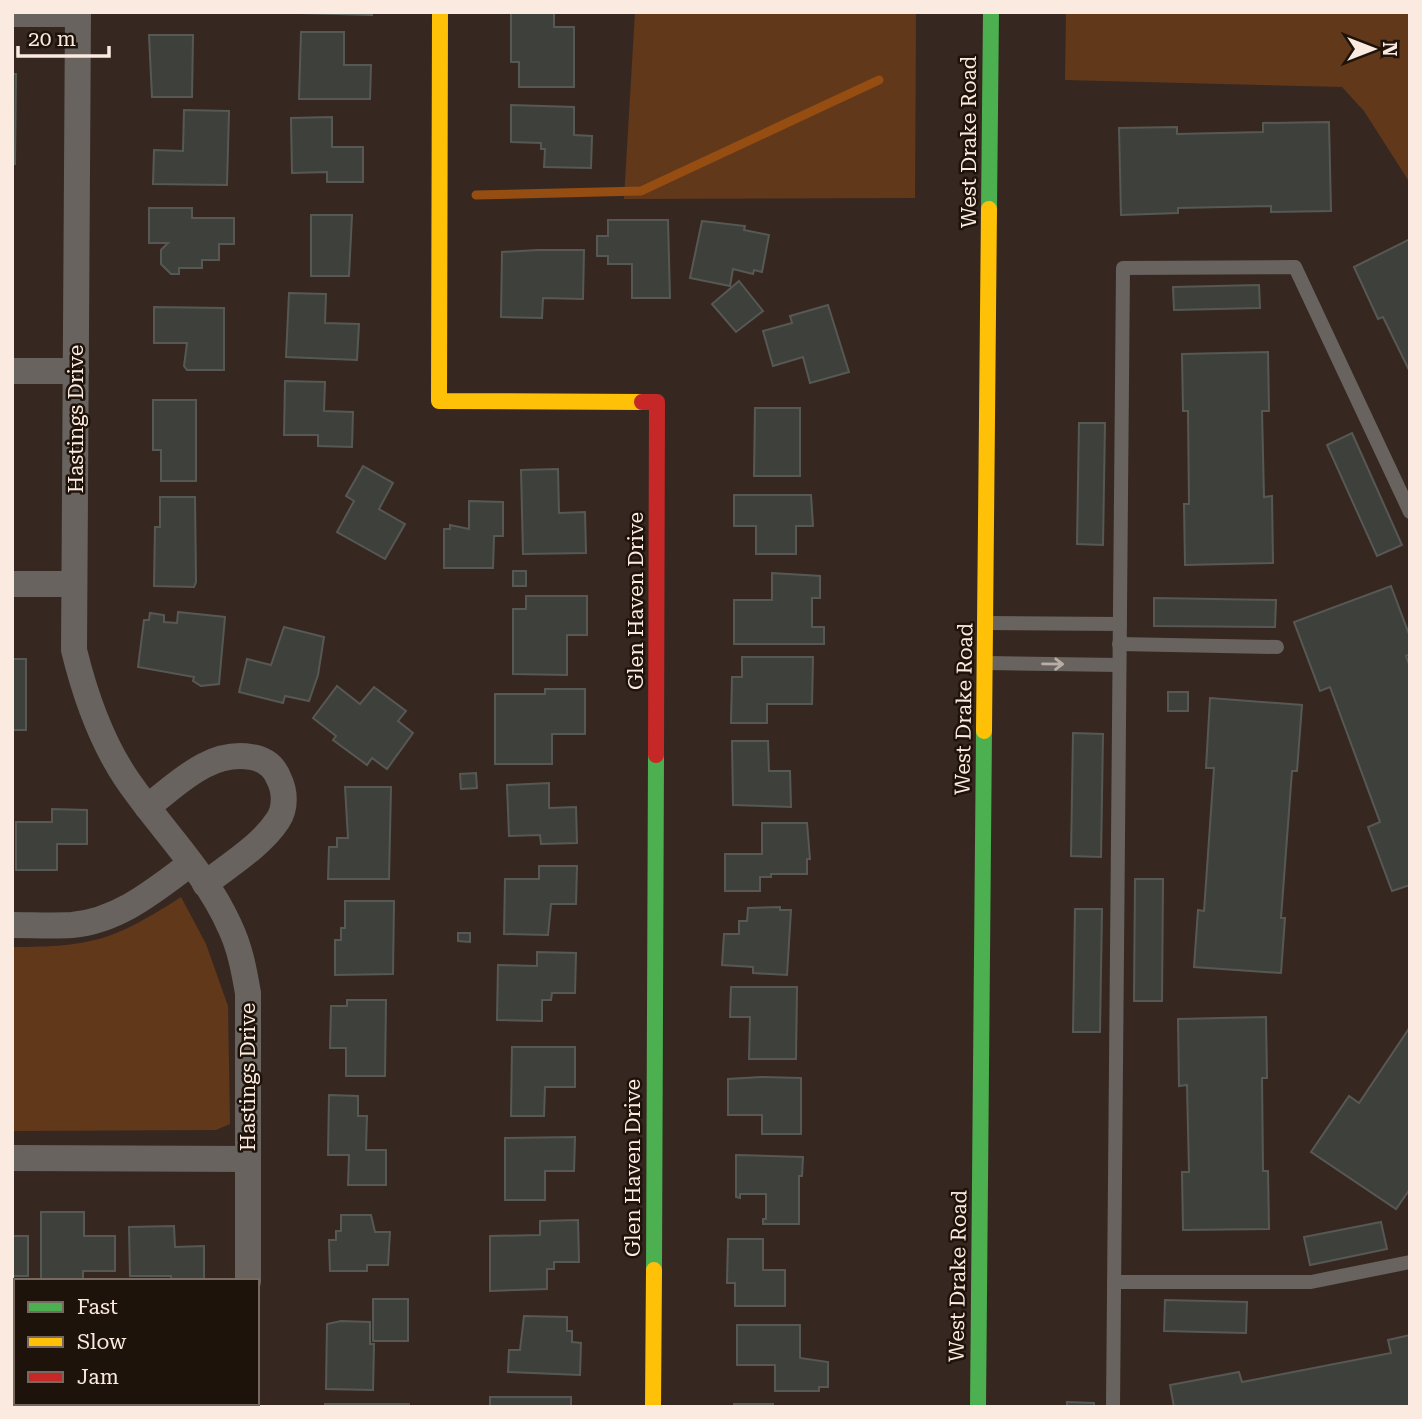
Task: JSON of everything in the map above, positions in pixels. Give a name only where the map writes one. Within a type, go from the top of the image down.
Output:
[{"type":"street","name":"Glen Haven Drive","points":[[440,12],[439,401],[657,402],[653,1407]]},
{"type":"street","name":"West Drake Road","points":[[978,1407],[991,12]]},
{"type":"street","points":[[12,14],[78,13]]},
{"type":"street","name":"Hastings Drive","points":[[78,13],[74,650],[83,688],[103,736],[147,807],[197,874],[230,925],[242,959],[248,993],[248,1279]]},
{"type":"street","points":[[12,371],[76,371]]},
{"type":"street","points":[[12,584],[74,584]]},
{"type":"street","points":[[12,925],[72,925],[96,921],[197,874],[263,837],[279,819],[284,807],[283,788],[275,771],[261,759],[239,755],[217,759],[197,769],[147,807]]},
{"type":"street","points":[[12,1158],[248,1159]]},
{"type":"lane","points":[[1113,1407],[1123,268],[1295,267],[1410,512]]},
{"type":"lane","points":[[986,623],[1120,624]]},
{"type":"lane","points":[[1119,644],[1277,647]]},
{"type":"lane","points":[[986,663],[1119,665]]},
{"type":"lane","points":[[1114,1282],[1311,1282],[1410,1262]]},
{"type":"shaded area","points":[[635,12],[916,12],[915,198],[624,199]]},
{"type":"shaded area","points":[[1066,12],[1410,12],[1410,183],[1364,111],[1342,87],[1065,80]]},
{"type":"shaded area","points":[[181,897],[206,944],[228,1006],[230,1124],[216,1130],[12,1131],[12,947],[83,943],[102,938],[138,923]]},
{"type":"building","points":[[372,12],[372,15],[301,13]]},
{"type":"building","points":[[511,12],[554,12],[554,27],[574,27],[574,87],[519,87],[519,62],[511,62]]},
{"type":"building","points":[[301,32],[344,32],[344,65],[371,65],[370,99],[299,99]]},
{"type":"building","points":[[149,35],[193,35],[192,97],[152,97]]},
{"type":"building","points":[[12,74],[16,74],[15,164],[12,164]]},
{"type":"building","points":[[511,105],[574,107],[574,135],[592,136],[591,168],[544,167],[545,149],[541,149],[541,143],[511,142]]},
{"type":"building","points":[[184,110],[229,111],[227,185],[153,184],[154,150],[183,151]]},
{"type":"building","points":[[332,117],[332,147],[363,147],[363,182],[327,182],[327,172],[292,173],[291,118]]},
{"type":"building","points":[[1329,122],[1331,211],[1271,212],[1271,206],[1178,208],[1178,213],[1121,215],[1119,128],[1177,127],[1177,134],[1263,132],[1263,123]]},
{"type":"building","points":[[149,208],[192,208],[192,218],[234,218],[234,244],[219,244],[219,260],[202,260],[202,268],[179,268],[179,274],[171,274],[161,264],[161,250],[168,243],[149,243]]},
{"type":"building","points":[[311,215],[352,215],[349,276],[311,276]]},
{"type":"building","points":[[608,220],[668,220],[670,298],[632,298],[632,264],[608,264],[608,256],[597,256],[597,236],[608,236]]},
{"type":"building","points":[[702,221],[745,226],[744,230],[769,235],[762,272],[754,270],[753,274],[733,269],[730,286],[690,278]]},
{"type":"building","points":[[1410,239],[1410,372],[1383,317],[1378,319],[1354,267]]},
{"type":"building","points":[[584,250],[583,299],[543,298],[542,318],[501,317],[502,252]]},
{"type":"building","points":[[739,281],[763,311],[736,332],[712,304]]},
{"type":"building","points":[[1259,285],[1260,308],[1174,310],[1173,287]]},
{"type":"building","points":[[289,293],[326,294],[325,323],[359,324],[357,360],[286,357]]},
{"type":"building","points":[[828,305],[849,372],[810,383],[803,357],[773,366],[763,331],[792,323],[790,316]]},
{"type":"building","points":[[154,307],[224,308],[224,370],[187,370],[184,366],[187,343],[154,343]]},
{"type":"building","points":[[1268,352],[1269,411],[1262,411],[1264,497],[1272,496],[1273,563],[1185,565],[1184,504],[1189,504],[1188,411],[1183,411],[1182,354]]},
{"type":"building","points":[[285,381],[325,382],[324,411],[353,412],[352,447],[318,446],[318,435],[284,435]]},
{"type":"building","points":[[153,400],[196,400],[196,481],[161,481],[161,450],[153,450]]},
{"type":"building","points":[[755,408],[800,408],[800,476],[754,476]]},
{"type":"building","points":[[1079,423],[1105,423],[1103,545],[1077,544]]},
{"type":"building","points":[[1352,433],[1402,545],[1377,556],[1327,445]]},
{"type":"building","points":[[363,466],[393,483],[379,509],[405,524],[385,559],[337,532],[354,501],[346,496]]},
{"type":"building","points":[[558,469],[559,513],[585,512],[586,553],[523,554],[521,470]]},
{"type":"building","points":[[734,495],[811,495],[813,526],[796,526],[796,554],[756,554],[756,526],[734,526]]},
{"type":"building","points":[[160,497],[195,497],[194,587],[154,586],[155,527],[160,527]]},
{"type":"building","points":[[469,501],[503,502],[503,536],[494,536],[493,568],[444,568],[444,529],[450,529],[450,525],[469,529]]},
{"type":"building","points":[[513,571],[526,571],[526,586],[513,586]]},
{"type":"building","points":[[772,573],[820,576],[820,598],[812,598],[812,627],[824,627],[824,644],[734,644],[734,600],[772,600]]},
{"type":"building","points":[[1391,586],[1410,637],[1410,654],[1406,656],[1410,667],[1410,885],[1392,891],[1368,827],[1380,822],[1330,687],[1320,691],[1294,622]]},
{"type":"building","points":[[526,596],[587,596],[587,635],[567,635],[567,675],[513,674],[513,609],[526,609]]},
{"type":"building","points":[[1154,598],[1276,600],[1275,627],[1154,626]]},
{"type":"building","points":[[178,612],[225,617],[219,684],[201,686],[193,681],[194,677],[138,667],[144,620],[149,620],[150,613],[164,615],[164,622],[177,623]]},
{"type":"building","points":[[284,627],[324,637],[318,675],[309,701],[285,696],[283,703],[239,692],[247,659],[271,665]]},
{"type":"building","points":[[742,657],[813,657],[812,704],[767,704],[767,723],[731,723],[732,677],[742,677]]},
{"type":"building","points":[[12,659],[26,659],[26,730],[12,730]]},
{"type":"building","points":[[337,686],[360,704],[374,687],[406,711],[398,721],[413,733],[387,769],[372,758],[367,765],[333,740],[336,736],[313,718]]},
{"type":"building","points":[[545,689],[585,689],[585,734],[552,734],[552,764],[495,764],[495,694],[545,694]]},
{"type":"building","points":[[1168,692],[1188,692],[1188,711],[1168,711]]},
{"type":"building","points":[[1210,698],[1302,705],[1297,771],[1292,771],[1281,918],[1285,918],[1281,973],[1194,967],[1198,910],[1204,911],[1214,768],[1206,768]]},
{"type":"building","points":[[1073,733],[1103,734],[1101,857],[1071,856]]},
{"type":"building","points":[[732,741],[768,741],[769,771],[790,771],[791,807],[733,805]]},
{"type":"building","points":[[476,773],[477,788],[461,789],[460,774]]},
{"type":"building","points":[[549,783],[549,808],[576,807],[577,843],[541,844],[540,835],[509,836],[507,785]]},
{"type":"building","points":[[345,787],[391,787],[389,879],[328,879],[329,847],[337,847],[337,838],[348,838]]},
{"type":"building","points":[[52,809],[87,810],[87,844],[57,844],[57,870],[16,870],[16,822],[52,822]]},
{"type":"building","points":[[762,823],[807,823],[810,859],[807,859],[807,874],[771,874],[771,877],[760,877],[760,891],[725,891],[725,854],[762,854]]},
{"type":"building","points":[[539,866],[577,866],[576,904],[551,904],[548,935],[504,934],[505,879],[539,879]]},
{"type":"building","points":[[1135,879],[1163,879],[1162,1001],[1134,1001]]},
{"type":"building","points":[[345,901],[394,901],[393,974],[335,975],[335,940],[341,940],[341,928],[345,928]]},
{"type":"building","points":[[780,907],[780,910],[791,910],[787,975],[753,973],[753,967],[722,965],[724,934],[739,934],[739,921],[747,921],[748,908]]},
{"type":"building","points":[[1075,909],[1102,909],[1100,1032],[1073,1032]]},
{"type":"building","points":[[458,933],[470,933],[470,942],[458,941]]},
{"type":"building","points":[[537,952],[576,953],[575,993],[552,993],[551,1000],[542,1000],[542,1021],[497,1020],[498,965],[537,966]]},
{"type":"building","points":[[731,987],[797,987],[796,1059],[749,1059],[750,1017],[730,1017]]},
{"type":"building","points":[[347,1000],[386,1000],[385,1076],[346,1076],[346,1048],[330,1048],[331,1006],[347,1006]]},
{"type":"building","points":[[1266,1017],[1267,1078],[1262,1078],[1263,1171],[1268,1171],[1269,1229],[1183,1230],[1182,1172],[1189,1172],[1187,1085],[1179,1086],[1178,1019]]},
{"type":"building","points":[[1410,1027],[1410,1189],[1396,1209],[1311,1152],[1349,1096],[1359,1103]]},
{"type":"building","points":[[512,1047],[575,1047],[575,1087],[545,1087],[544,1116],[511,1116]]},
{"type":"building","points":[[801,1078],[801,1134],[762,1134],[762,1115],[728,1115],[728,1079]]},
{"type":"building","points":[[329,1095],[358,1096],[358,1116],[367,1116],[366,1150],[386,1150],[386,1185],[348,1185],[349,1155],[328,1155]]},
{"type":"building","points":[[575,1137],[574,1171],[545,1171],[545,1200],[505,1200],[505,1138]]},
{"type":"building","points":[[736,1155],[803,1157],[802,1176],[799,1176],[799,1224],[763,1224],[763,1219],[766,1219],[766,1194],[740,1194],[740,1198],[736,1197]]},
{"type":"building","points":[[41,1212],[84,1212],[84,1236],[115,1236],[115,1271],[83,1271],[83,1279],[41,1279]]},
{"type":"building","points":[[341,1215],[371,1215],[375,1232],[390,1232],[388,1265],[367,1265],[367,1271],[330,1271],[329,1240],[336,1240],[336,1231],[341,1231]]},
{"type":"building","points":[[578,1220],[579,1262],[554,1262],[554,1269],[547,1269],[547,1289],[490,1291],[490,1236],[540,1235],[540,1221]]},
{"type":"building","points":[[1381,1222],[1387,1249],[1310,1265],[1304,1237]]},
{"type":"building","points":[[174,1226],[175,1247],[204,1246],[204,1279],[130,1276],[129,1227]]},
{"type":"building","points":[[12,1236],[28,1236],[28,1276],[12,1276]]},
{"type":"building","points":[[728,1239],[763,1239],[763,1270],[785,1270],[785,1306],[735,1306],[735,1283],[727,1283]]},
{"type":"building","points":[[373,1299],[408,1299],[408,1341],[373,1341]]},
{"type":"building","points":[[1165,1300],[1247,1302],[1246,1333],[1164,1331]]},
{"type":"building","points":[[524,1316],[567,1317],[567,1331],[572,1331],[572,1342],[581,1343],[580,1375],[508,1372],[509,1350],[520,1350]]},
{"type":"building","points":[[341,1321],[370,1322],[370,1344],[374,1344],[373,1390],[326,1389],[327,1324]]},
{"type":"building","points":[[737,1325],[800,1325],[800,1358],[828,1362],[828,1387],[819,1387],[819,1391],[775,1391],[775,1365],[737,1365]]},
{"type":"building","points":[[1410,1335],[1410,1407],[1174,1407],[1170,1385],[1239,1372],[1242,1382],[1391,1353],[1388,1340]]},
{"type":"building","points":[[490,1397],[571,1397],[571,1407],[490,1407]]},
{"type":"building","points":[[1067,1402],[1094,1403],[1094,1407],[1067,1407]]},
{"type":"building","points":[[12,1403],[27,1405],[27,1407],[12,1407]]},
{"type":"building","points":[[325,1404],[409,1404],[409,1407],[325,1407]]},
{"type":"building","points":[[734,1404],[773,1404],[773,1407],[734,1407]]},
{"type":"building","points":[[49,1405],[113,1405],[113,1407]]},
{"type":"building","points":[[144,1405],[176,1405],[176,1407]]},
{"type":"waterway","points":[[476,195],[641,191],[879,80]]},
{"type":"traffic: fast","points":[[989,209],[991,12]]},
{"type":"traffic: fast","points":[[978,1407],[984,731]]},
{"type":"traffic: fast","points":[[654,1270],[656,755]]},
{"type":"traffic: slow","points":[[440,12],[439,401],[642,402]]},
{"type":"traffic: slow","points":[[984,731],[989,209]]},
{"type":"traffic: slow","points":[[653,1407],[654,1270]]},
{"type":"traffic: jam","points":[[642,402],[657,402],[656,755]]}]
